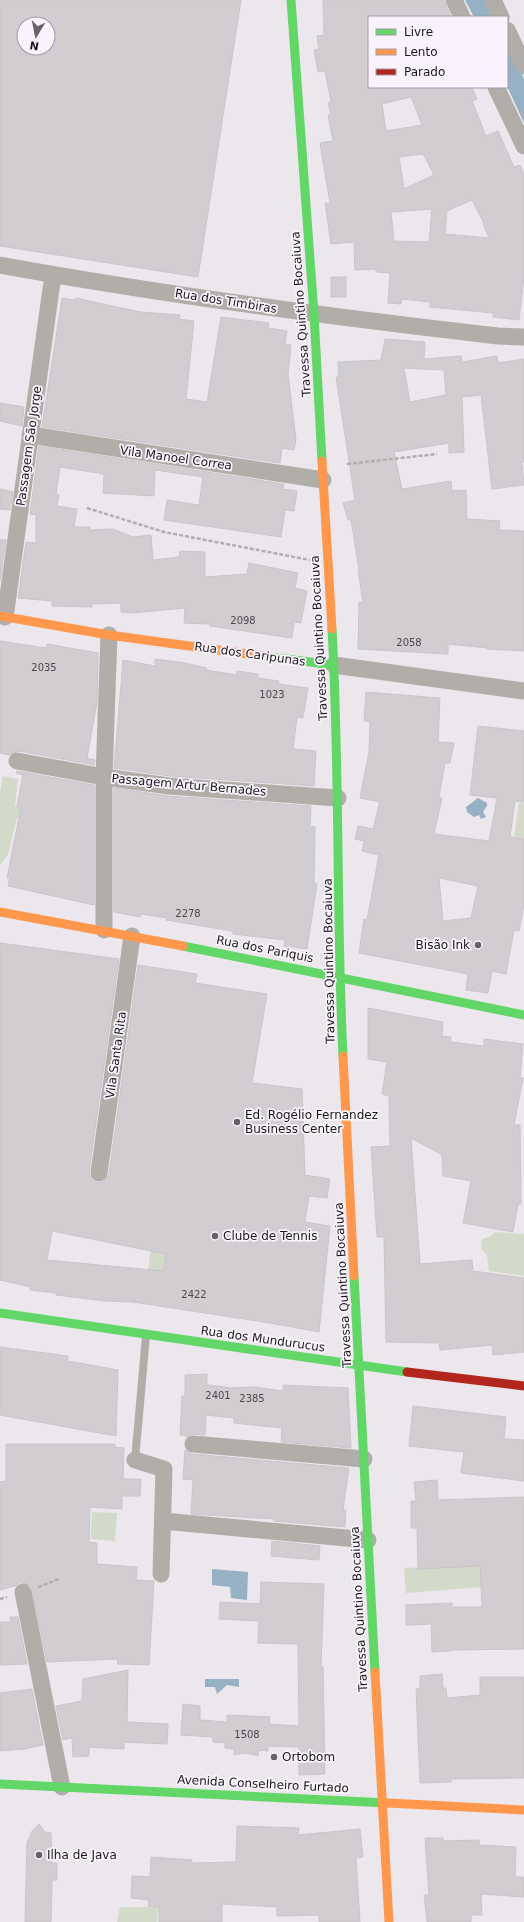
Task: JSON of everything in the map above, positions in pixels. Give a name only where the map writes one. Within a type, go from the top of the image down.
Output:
[{"type":"street","name":"Travessa Quintino Bocaiuva","points":[[292,0],[314,314],[334,665],[338,798],[339,976],[381,1802],[389,1922]]},
{"type":"street","points":[[454,0],[462,16]]},
{"type":"street","points":[[492,0],[500,16]]},
{"type":"street","points":[[508,32],[524,66]]},
{"type":"street","points":[[496,88],[524,146]]},
{"type":"street","name":"Rua dos Timbiras","points":[[0,265],[53,275],[314,314],[498,336],[524,337]]},
{"type":"street","name":"Passagem São Jorge","points":[[2,616],[53,275]]},
{"type":"street","name":"Vila Manoel Correa","points":[[30,435],[323,480]]},
{"type":"street","name":"Rua dos Caripunas","points":[[2,616],[109,635],[524,691]]},
{"type":"street","points":[[104,930],[104,777],[109,635]]},
{"type":"street","name":"Passagem Artur Bernades","points":[[17,761],[104,777],[169,786],[338,798]]},
{"type":"street","name":"Rua dos Pariquis","points":[[0,912],[104,930],[339,976],[524,1015]]},
{"type":"street","name":"Vila Santa Rita","points":[[99,1173],[132,936]]},
{"type":"street","name":"Rua dos Mundurucus","points":[[0,1313],[359,1366],[524,1386]]},
{"type":"street","points":[[193,1444],[364,1459]]},
{"type":"street","points":[[135,1460],[164,1469],[161,1574]]},
{"type":"street","points":[[163,1521],[368,1540]]},
{"type":"street","points":[[22,1592],[62,1786]]},
{"type":"street","name":"Avenida Conselheiro Furtado","points":[[0,1784],[524,1810]]},
{"type":"lane","points":[[135,1460],[146,1334]]},
{"type":"path","points":[[347,464],[437,454]]},
{"type":"path","points":[[87,508],[164,532],[328,564]]},
{"type":"green space","points":[[3,776],[18,779],[15,806],[29,810],[26,818],[17,818],[8,854],[0,865],[0,793]]},
{"type":"green space","points":[[519,803],[524,803],[524,838],[514,837]]},
{"type":"green space","points":[[153,1227],[180,1231],[173,1293],[146,1290]]},
{"type":"green space","points":[[495,1232],[524,1234],[524,1276],[489,1271],[487,1255],[481,1249],[482,1239],[491,1236]]},
{"type":"green space","points":[[92,1512],[117,1513],[115,1541],[91,1539]]},
{"type":"green space","points":[[524,1563],[524,1584],[406,1593],[404,1568]]},
{"type":"green space","points":[[120,1907],[158,1907],[157,1922],[117,1922]]},
{"type":"water","points":[[465,0],[487,0],[495,16],[473,16]]},
{"type":"water","points":[[508,45],[524,79],[524,123],[508,88]]},
{"type":"water","points":[[478,798],[487,803],[487,806],[483,812],[486,817],[481,819],[479,815],[474,817],[467,812],[466,807]]},
{"type":"water","points":[[212,1569],[248,1572],[247,1600],[231,1598],[230,1587],[212,1585]]},
{"type":"water","points":[[205,1679],[239,1679],[239,1687],[227,1685],[217,1694],[215,1687],[205,1687]]},
{"type":"building","points":[[0,0],[241,0],[198,277],[0,246]]},
{"type":"building","points":[[323,0],[444,0],[451,16],[368,16],[368,88],[472,88],[477,99],[472,101],[486,136],[498,131],[514,167],[520,165],[524,174],[524,278],[519,320],[493,317],[493,313],[430,307],[430,302],[402,299],[401,304],[388,303],[390,273],[376,272],[376,269],[355,270],[354,242],[331,244],[325,203],[330,203],[320,143],[333,141],[328,115],[331,115],[328,103],[331,102],[325,71],[318,72],[314,50],[319,49],[317,36],[324,35]],"holes":[[[411,97],[422,125],[386,131],[382,104]],[[423,154],[434,175],[404,189],[399,157]],[[472,200],[484,223],[483,224],[489,238],[445,234],[447,211]],[[432,209],[429,242],[394,241],[391,212]]]},
{"type":"building","points":[[331,277],[346,277],[346,297],[331,297]]},
{"type":"building","points":[[62,298],[75,300],[76,298],[140,312],[180,315],[179,319],[194,321],[186,399],[207,402],[221,317],[269,323],[268,328],[287,331],[285,344],[291,345],[288,374],[296,440],[294,450],[282,448],[280,463],[42,427]]},
{"type":"building","points":[[385,339],[425,342],[424,359],[461,356],[462,362],[497,356],[498,363],[524,359],[524,462],[522,462],[524,485],[492,489],[481,395],[462,397],[464,452],[449,453],[449,443],[394,452],[402,489],[451,481],[452,491],[466,490],[467,519],[500,521],[499,530],[524,531],[524,651],[487,649],[448,644],[448,654],[358,649],[359,602],[363,602],[351,520],[348,520],[343,503],[355,500],[336,377],[339,377],[338,362],[381,360]],"holes":[[[404,368],[444,370],[446,395],[410,402]]]},
{"type":"building","points":[[0,403],[24,407],[22,426],[0,421]]},
{"type":"building","points":[[39,446],[284,484],[283,489],[297,491],[294,511],[285,510],[281,537],[164,520],[167,500],[199,505],[203,477],[155,470],[154,496],[103,493],[104,474],[60,467],[56,494],[59,495],[57,506],[77,509],[74,527],[90,527],[90,530],[113,529],[133,537],[151,535],[153,560],[179,557],[180,551],[205,552],[205,577],[247,574],[249,563],[298,573],[295,588],[307,591],[301,623],[294,622],[292,638],[210,626],[210,624],[184,623],[185,608],[132,613],[121,612],[121,603],[92,604],[92,607],[52,606],[52,601],[18,598],[26,542],[36,543],[36,515],[30,514]]},
{"type":"building","points":[[0,489],[13,492],[10,510],[0,509]]},
{"type":"building","points":[[0,540],[6,540],[0,581]]},
{"type":"building","points":[[0,641],[46,648],[47,644],[98,653],[97,702],[87,758],[95,760],[94,765],[19,751],[9,755],[0,753]]},
{"type":"building","points":[[155,659],[185,663],[206,668],[206,670],[237,675],[237,671],[258,674],[258,678],[279,681],[278,684],[308,688],[303,718],[297,717],[293,749],[316,751],[314,786],[170,776],[114,768],[123,660],[155,666]]},
{"type":"building","points":[[366,692],[440,698],[438,742],[454,743],[450,763],[445,763],[439,797],[442,798],[434,834],[489,841],[497,798],[470,795],[478,726],[524,731],[524,802],[515,801],[510,837],[524,839],[524,905],[519,931],[514,930],[506,974],[492,971],[488,993],[466,990],[468,974],[359,953],[364,919],[367,920],[379,855],[362,851],[364,841],[355,839],[358,826],[373,829],[380,802],[360,798],[369,752],[370,722],[364,721]],"holes":[[[439,878],[478,886],[471,918],[443,921]]]},
{"type":"building","points":[[17,771],[94,785],[94,905],[8,886],[10,878],[7,878],[21,807],[17,806],[23,775],[16,773]]},
{"type":"building","points":[[114,788],[168,796],[311,806],[310,826],[315,827],[314,883],[317,884],[307,949],[284,946],[285,940],[233,934],[233,931],[166,920],[167,918],[141,914],[140,917],[114,912]]},
{"type":"building","points":[[0,943],[119,959],[89,1172],[90,1177],[97,1183],[103,1182],[109,1174],[138,965],[197,974],[195,983],[267,994],[252,1083],[302,1089],[305,1175],[330,1179],[327,1198],[309,1196],[305,1222],[330,1226],[319,1332],[133,1302],[105,1301],[56,1295],[56,1293],[30,1290],[31,1287],[0,1280]],"holes":[[[52,1231],[166,1254],[163,1271],[47,1260]]]},
{"type":"building","points":[[368,1008],[443,1022],[442,1036],[451,1037],[450,1042],[484,1046],[484,1039],[523,1044],[520,1078],[523,1078],[514,1125],[520,1125],[521,1204],[518,1204],[513,1232],[463,1223],[471,1181],[443,1176],[442,1155],[411,1138],[420,1264],[472,1260],[473,1271],[524,1278],[524,1352],[493,1355],[492,1345],[440,1350],[439,1343],[386,1342],[384,1237],[377,1237],[371,1147],[390,1146],[389,1096],[382,1094],[387,1062],[368,1059]]},
{"type":"building","points":[[0,1347],[68,1356],[68,1361],[118,1370],[116,1436],[0,1415]]},
{"type":"building","points":[[207,1374],[207,1385],[233,1388],[254,1387],[283,1391],[283,1385],[348,1388],[351,1448],[281,1442],[282,1428],[234,1423],[234,1418],[206,1415],[205,1435],[193,1434],[186,1437],[180,1435],[182,1396],[185,1396],[185,1375]]},
{"type":"building","points":[[413,1406],[506,1417],[504,1439],[524,1440],[524,1481],[461,1473],[464,1452],[409,1446]]},
{"type":"building","points":[[6,1444],[115,1444],[115,1447],[124,1448],[123,1479],[141,1479],[140,1496],[122,1496],[122,1509],[90,1507],[89,1542],[97,1543],[97,1564],[137,1567],[136,1580],[154,1581],[149,1665],[118,1664],[117,1659],[47,1662],[31,1586],[21,1582],[15,1586],[0,1590],[0,1482],[6,1481]]},
{"type":"building","points":[[185,1450],[192,1454],[349,1468],[343,1510],[346,1510],[345,1527],[274,1521],[274,1519],[191,1514],[193,1480],[183,1479]]},
{"type":"building","points":[[437,1480],[438,1500],[524,1497],[524,1649],[451,1650],[432,1652],[431,1624],[406,1625],[406,1605],[452,1603],[452,1607],[482,1607],[480,1566],[418,1569],[417,1528],[411,1528],[411,1501],[416,1501],[414,1482]]},
{"type":"building","points":[[272,1541],[320,1546],[319,1560],[271,1556]]},
{"type":"building","points":[[261,1582],[324,1584],[321,1667],[323,1667],[325,1774],[299,1775],[299,1747],[268,1746],[268,1751],[259,1750],[258,1756],[246,1753],[234,1755],[234,1749],[225,1748],[225,1743],[213,1742],[213,1737],[181,1735],[183,1704],[200,1706],[200,1720],[227,1722],[227,1715],[270,1717],[269,1724],[299,1726],[298,1644],[258,1643],[259,1621],[219,1619],[220,1602],[260,1604]]},
{"type":"building","points":[[10,1617],[18,1617],[27,1664],[0,1665],[0,1622],[10,1622]]},
{"type":"building","points":[[128,1670],[127,1722],[168,1724],[167,1744],[124,1742],[124,1749],[89,1747],[89,1756],[73,1757],[72,1738],[63,1740],[56,1706],[82,1701],[83,1679]]},
{"type":"building","points":[[442,1674],[443,1688],[446,1688],[447,1698],[480,1695],[480,1677],[524,1677],[524,1778],[451,1779],[451,1782],[420,1783],[416,1689],[420,1689],[420,1676]]},
{"type":"building","points":[[32,1689],[43,1745],[24,1749],[0,1751],[0,1693]]},
{"type":"building","name":"Ilha de Java","points":[[39,1824],[45,1832],[51,1833],[52,1863],[57,1863],[57,1880],[52,1880],[51,1922],[25,1922],[27,1843],[32,1831]]},
{"type":"building","points":[[237,1826],[299,1828],[298,1835],[360,1829],[363,1857],[356,1858],[360,1922],[319,1922],[319,1915],[277,1916],[277,1907],[222,1904],[222,1922],[159,1922],[159,1907],[148,1906],[149,1900],[131,1898],[132,1876],[150,1877],[151,1857],[192,1860],[192,1863],[236,1862]]},
{"type":"building","points":[[425,1838],[443,1838],[443,1841],[479,1840],[479,1845],[516,1847],[515,1877],[524,1877],[524,1897],[481,1894],[482,1915],[471,1915],[471,1922],[427,1922],[424,1895],[429,1895]]},
{"type":"traffic: fast","points":[[291,0],[314,314],[322,461]]},
{"type":"traffic: fast","points":[[332,629],[336,736],[339,949],[343,1056]]},
{"type":"traffic: fast","points":[[270,657],[334,665]]},
{"type":"traffic: fast","points":[[183,946],[524,1015]]},
{"type":"traffic: fast","points":[[354,1276],[375,1672]]},
{"type":"traffic: fast","points":[[0,1313],[407,1372]]},
{"type":"traffic: fast","points":[[0,1784],[388,1803]]},
{"type":"traffic: slow","points":[[322,461],[332,629]]},
{"type":"traffic: slow","points":[[0,616],[109,635],[270,657]]},
{"type":"traffic: slow","points":[[0,912],[183,946]]},
{"type":"traffic: slow","points":[[343,1056],[354,1276]]},
{"type":"traffic: slow","points":[[375,1672],[389,1922]]},
{"type":"traffic: slow","points":[[388,1803],[524,1810]]},
{"type":"traffic: jam","points":[[407,1372],[524,1386]]},
{"type":"place","name":"Bisão Ink","points":[[478,945]]},
{"type":"place","name":"Ed. Rogélio Fernandez Business Center","points":[[237,1122]]},
{"type":"place","name":"Clube de Tennis","points":[[215,1236]]},
{"type":"place","name":"Ortobom","points":[[274,1757]]},
{"type":"place","name":"Ilha de Java","points":[[39,1855]]}]
